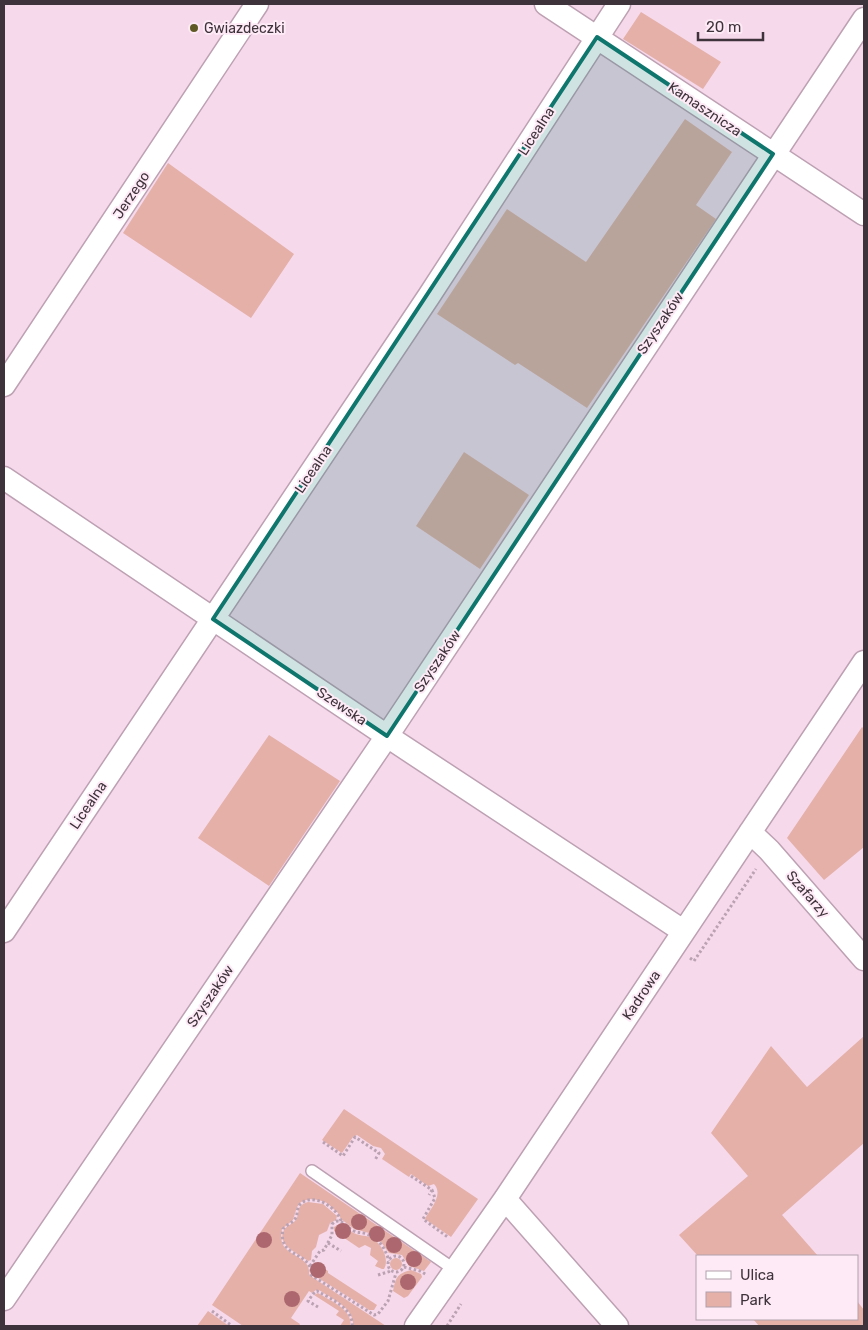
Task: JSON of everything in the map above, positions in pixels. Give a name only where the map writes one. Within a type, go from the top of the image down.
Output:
[{"type":"street","name":"Jerzego","points":[[4,386],[257,4]]},
{"type":"street","name":"Kamasznicza","points":[[546,4],[864,214]]},
{"type":"street","name":"Licealna","points":[[4,931],[429,296],[619,4]]},
{"type":"street","name":"Szyszaków","points":[[4,1299],[387,736],[864,19]]},
{"type":"street","name":"Szewska","points":[[4,478],[387,736],[683,931]]},
{"type":"street","name":"Kadrowa","points":[[426,1322],[455,1270],[864,662]]},
{"type":"street","name":"Szafarzy","points":[[750,832],[769,850],[864,958]]},
{"type":"street","points":[[505,1198],[617,1326]]},
{"type":"lane","points":[[312,1171],[455,1270]]},
{"type":"path","points":[[323,1142],[343,1156],[355,1137],[379,1153],[375,1160]]},
{"type":"path","points":[[411,1176],[435,1194],[435,1198],[423,1219],[449,1238]]},
{"type":"path","points":[[429,1195],[432,1190]]},
{"type":"path","points":[[310,1266],[300,1256],[291,1253],[287,1249],[283,1240],[283,1229],[295,1218],[298,1207],[306,1201],[318,1201],[324,1203],[335,1212],[341,1221],[352,1230],[368,1234],[378,1240],[384,1248],[391,1271]]},
{"type":"path","points":[[341,1221],[332,1224],[332,1235],[328,1243],[324,1250],[320,1250],[310,1266],[311,1275],[374,1315],[378,1314],[388,1301],[396,1273]]},
{"type":"path","points":[[328,1243],[341,1251]]},
{"type":"path","points":[[378,1275],[391,1271],[400,1272],[404,1267],[404,1260],[400,1256],[394,1256],[389,1261]]},
{"type":"path","points":[[404,1267],[426,1274]]},
{"type":"path","points":[[318,1308],[308,1301],[312,1294],[317,1291],[347,1311],[351,1318],[352,1326]]},
{"type":"path","points":[[212,1311],[232,1326]]},
{"type":"highlighted area","points":[[597,37],[773,154],[387,736],[213,619]]},
{"type":"green space","points":[[641,12],[721,62],[703,89],[623,39]]},
{"type":"green space","points":[[685,119],[732,152],[696,205],[716,219],[587,408],[518,363],[515,365],[437,314],[507,209],[586,262]]},
{"type":"green space","points":[[168,163],[294,254],[251,318],[123,233]]},
{"type":"green space","points":[[464,452],[529,495],[480,569],[416,526]]},
{"type":"green space","points":[[862,727],[864,729],[864,847],[824,880],[787,838]]},
{"type":"green space","points":[[269,735],[340,781],[269,886],[198,838]]},
{"type":"green space","points":[[864,1036],[864,1143],[782,1215],[817,1255],[697,1255],[679,1235],[748,1176],[711,1133],[771,1046],[807,1087]]},
{"type":"green space","points":[[344,1109],[478,1199],[451,1237],[425,1219],[437,1197],[437,1188],[434,1184],[428,1186],[411,1174],[409,1177],[382,1159],[385,1154],[381,1148],[373,1146],[357,1135],[353,1137],[342,1153],[322,1140]]},
{"type":"green space","points":[[300,1173],[431,1262],[424,1271],[409,1266],[402,1255],[389,1253],[378,1238],[369,1233],[354,1229],[341,1219],[338,1213],[327,1203],[309,1199],[301,1202],[297,1207],[293,1220],[282,1229],[281,1239],[284,1246],[288,1251],[305,1262],[309,1275],[386,1326],[353,1326],[353,1320],[347,1309],[319,1290],[312,1293],[309,1291],[291,1318],[300,1324],[299,1326],[243,1326],[212,1305]]},
{"type":"green space","points":[[308,1202],[323,1204],[337,1216],[336,1220],[330,1223],[327,1231],[319,1235],[316,1247],[312,1251],[311,1260],[308,1261],[290,1249],[283,1241],[282,1236],[285,1228],[296,1220],[301,1205]]},
{"type":"green space","points":[[339,1224],[354,1233],[375,1240],[385,1256],[386,1265],[384,1269],[375,1266],[378,1261],[370,1255],[371,1248],[365,1245],[359,1248],[334,1231],[334,1227]]},
{"type":"green space","points":[[394,1258],[398,1258],[402,1264],[398,1270],[394,1270],[390,1266],[390,1262]]},
{"type":"green space","points":[[318,1264],[328,1273],[377,1305],[374,1310],[369,1310],[315,1276],[313,1270]]},
{"type":"green space","points":[[411,1270],[421,1274],[422,1277],[408,1296],[404,1298],[393,1291],[394,1287],[396,1280],[402,1273]]},
{"type":"green space","points":[[318,1293],[345,1310],[350,1320],[350,1326],[340,1326],[344,1320],[336,1315],[339,1311],[314,1295]]},
{"type":"green space","points":[[858,1302],[864,1310],[864,1326],[759,1326],[754,1320],[858,1320]]},
{"type":"green space","points":[[208,1311],[229,1326],[197,1326]]},
{"type":"place","name":"Gwiazdeczki","points":[[194,28]]}]
